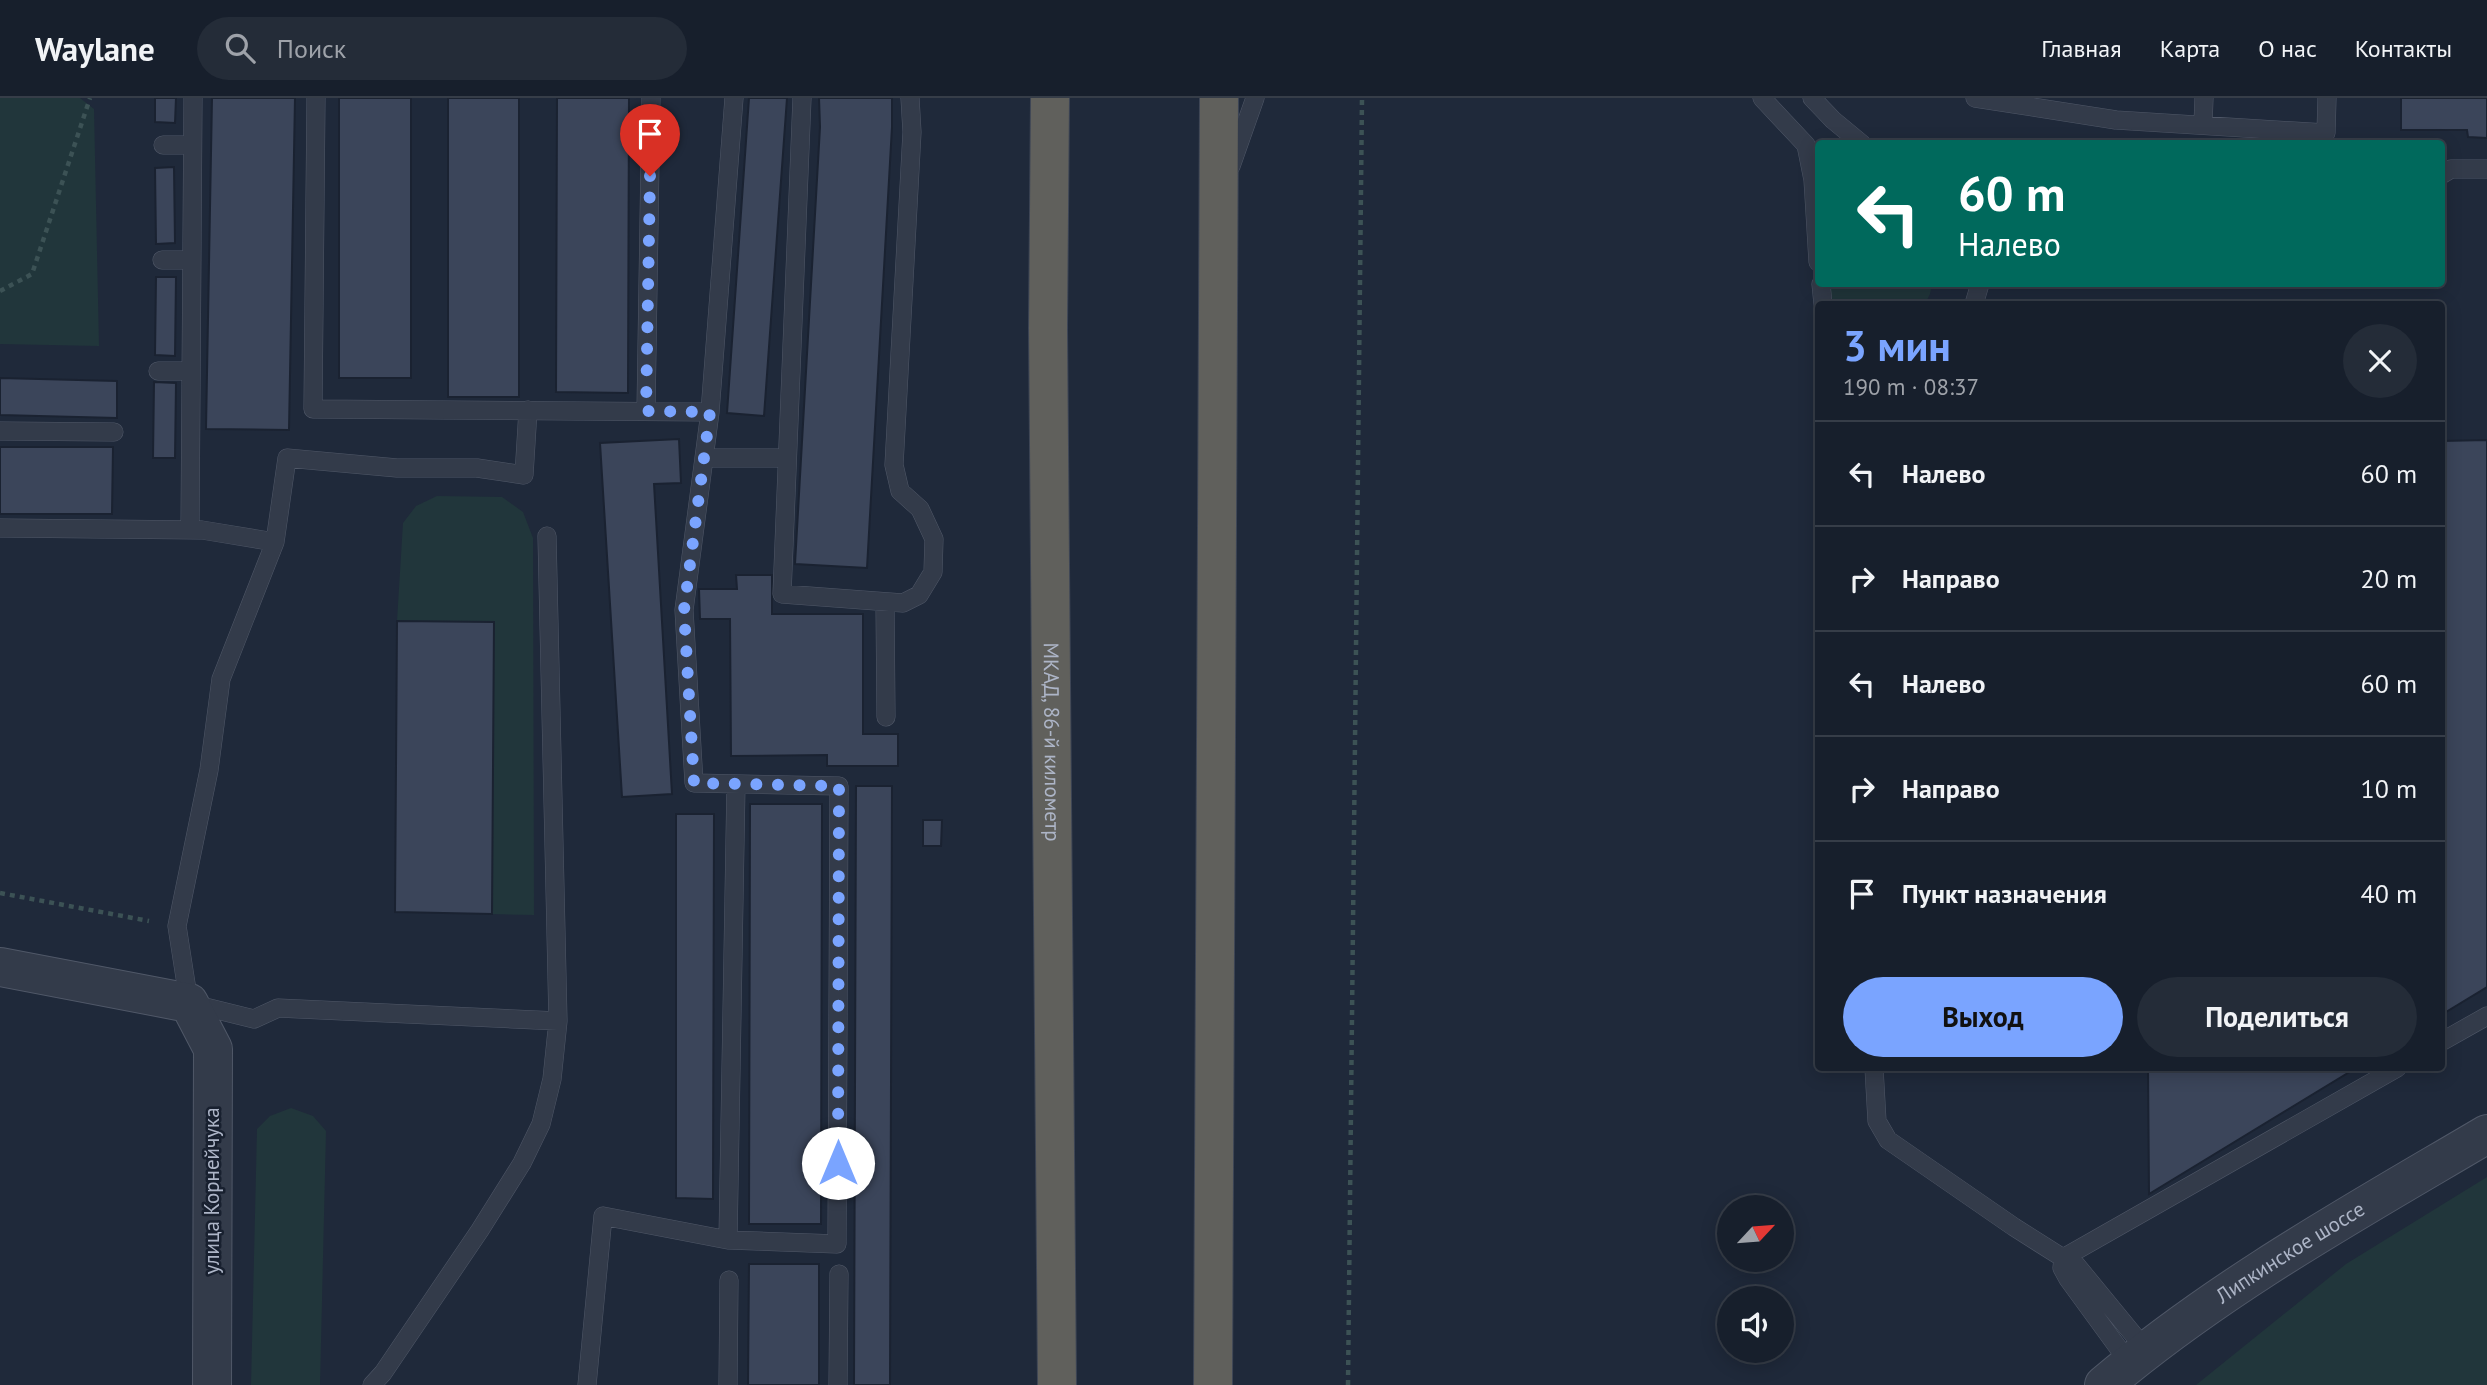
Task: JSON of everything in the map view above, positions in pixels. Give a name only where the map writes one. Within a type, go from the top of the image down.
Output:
[{"type":"highway","name":"МКАД, 86-й километр","points":[[1050,98],[1048,328],[1057,1385]]},
{"type":"highway","points":[[1213,1385],[1219,98]]},
{"type":"street","points":[[0,968],[189,1003]]},
{"type":"street","name":"улица Корнейчука","points":[[189,1003],[213,1049],[212,1385]]},
{"type":"street","name":"Липкинское шоссе","points":[[2126,1366],[2205,1305],[2291,1249],[2487,1134]]},
{"type":"lane","points":[[190,530],[193,98]]},
{"type":"lane","points":[[316,98],[313,409],[710,412]]},
{"type":"lane","points":[[646,411],[651,98]]},
{"type":"lane","points":[[587,1385],[603,1216],[728,1240],[837,1244],[839,786],[694,783],[684,610],[710,412],[734,98]]},
{"type":"lane","points":[[802,98],[782,594],[904,603],[919,595],[933,572],[934,539],[920,509],[901,491],[894,465],[912,132],[910,98]]},
{"type":"lane","points":[[1219,199],[1255,98]]},
{"type":"lane","points":[[1762,98],[1806,145],[1813,180],[1815,213]]},
{"type":"lane","points":[[1812,98],[1857,140]]},
{"type":"lane","points":[[1975,98],[2116,120],[2326,133],[2328,98]]},
{"type":"lane","points":[[2203,125],[2204,98]]},
{"type":"lane","points":[[163,145],[192,145]]},
{"type":"lane","points":[[2445,173],[2451,169],[2487,169]]},
{"type":"lane","points":[[162,260],[191,260]]},
{"type":"lane","points":[[158,371],[191,371]]},
{"type":"lane","points":[[528,410],[524,475],[477,468],[397,468],[287,458],[275,542],[221,679],[209,770],[177,926],[189,1003],[254,1019],[278,1008],[558,1021]]},
{"type":"lane","points":[[0,430],[114,432]]},
{"type":"lane","points":[[704,458],[787,458]]},
{"type":"lane","points":[[0,528],[190,530],[275,542]]},
{"type":"lane","points":[[372,1385],[383,1373],[480,1230],[522,1163],[541,1124],[550,1090],[558,1021],[547,536]]},
{"type":"lane","points":[[885,602],[886,717]]},
{"type":"lane","points":[[728,1240],[736,784]]},
{"type":"lane","points":[[2445,1040],[2487,1016]]},
{"type":"lane","points":[[1874,1071],[1877,1121],[1888,1140],[2063,1258],[2073,1261],[2082,1270],[2126,1366]]},
{"type":"lane","points":[[2063,1258],[2391,1071]]},
{"type":"lane","points":[[838,1385],[839,1274]]},
{"type":"lane","points":[[728,1385],[729,1280]]},
{"type":"path","points":[[0,291],[33,274],[90,98]]},
{"type":"path","points":[[1348,1385],[1362,98]]},
{"type":"path","points":[[0,893],[177,926]]},
{"type":"green space","points":[[0,98],[80,98],[94,109],[99,346],[0,344]]},
{"type":"green space","points":[[1825,287],[1931,287],[1926,301],[1831,301]]},
{"type":"green space","points":[[437,496],[502,497],[523,512],[533,538],[534,915],[492,914],[494,622],[397,621],[403,523],[416,506]]},
{"type":"green space","points":[[291,1108],[313,1116],[326,1131],[320,1385],[251,1385],[257,1129],[270,1116]]},
{"type":"green space","points":[[2487,1177],[2487,1385],[2196,1385],[2346,1264]]},
{"type":"building","points":[[155,98],[176,98],[175,123],[155,122]]},
{"type":"building","points":[[212,98],[295,98],[289,430],[206,429]]},
{"type":"building","points":[[339,98],[411,98],[411,378],[339,378]]},
{"type":"building","points":[[448,98],[519,98],[519,397],[448,397]]},
{"type":"building","points":[[557,98],[629,98],[628,393],[556,392]]},
{"type":"building","points":[[749,98],[787,98],[764,416],[727,413]]},
{"type":"building","points":[[819,98],[892,98],[867,568],[795,564],[820,127]]},
{"type":"building","points":[[2401,98],[2487,98],[2487,138],[2468,137],[2467,130],[2401,130]]},
{"type":"building","points":[[174,167],[175,243],[156,244],[155,168]]},
{"type":"building","points":[[156,277],[176,277],[175,356],[155,355]]},
{"type":"building","points":[[0,378],[117,381],[117,418],[0,415]]},
{"type":"building","points":[[154,382],[176,383],[175,458],[153,458]]},
{"type":"building","points":[[679,439],[681,483],[654,484],[672,794],[622,797],[600,443]]},
{"type":"building","points":[[2487,440],[2487,987],[2445,1013],[2445,441]]},
{"type":"building","points":[[0,447],[113,447],[112,514],[0,514]]},
{"type":"building","points":[[736,575],[772,575],[772,614],[863,614],[863,734],[898,734],[898,766],[827,766],[827,755],[731,756],[730,619],[700,619],[699,589],[737,589]]},
{"type":"building","points":[[397,621],[494,622],[492,914],[395,912]]},
{"type":"building","points":[[856,786],[892,786],[890,1385],[854,1385]]},
{"type":"building","points":[[750,804],[822,804],[821,1224],[749,1224]]},
{"type":"building","points":[[676,814],[714,814],[713,1199],[676,1198]]},
{"type":"building","points":[[923,820],[942,820],[941,846],[923,846]]},
{"type":"building","points":[[2148,1071],[2351,1071],[2149,1194]]},
{"type":"building","points":[[749,1264],[819,1264],[819,1385],[748,1385]]},
{"type":"route","points":[[650,176],[646,411],[710,412],[684,610],[694,783],[839,786],[838,1163]]}]
